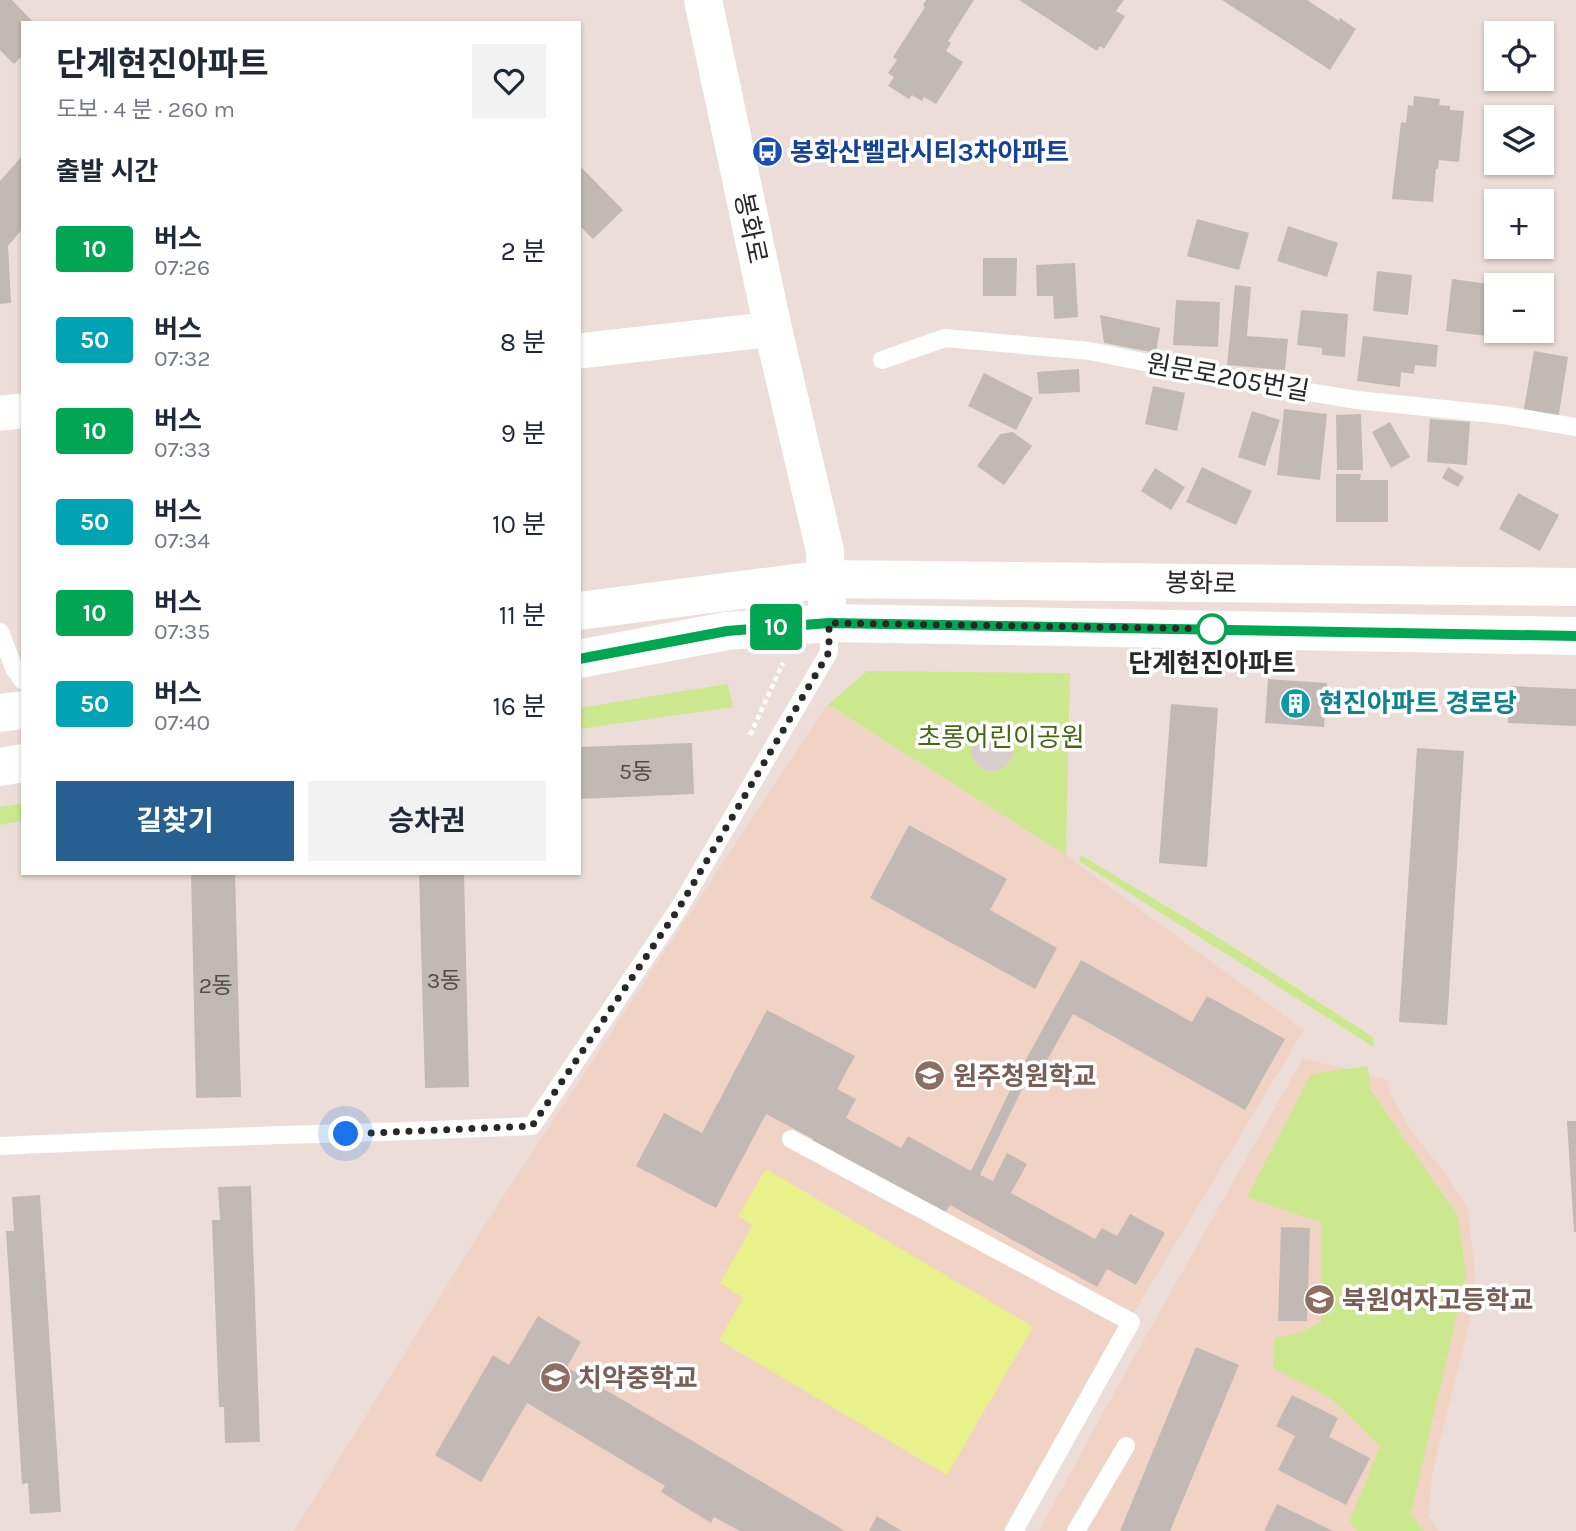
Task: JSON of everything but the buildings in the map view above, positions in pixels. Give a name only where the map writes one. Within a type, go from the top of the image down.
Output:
[{"type":"street","name":"봉화로","points":[[703,0],[773,329],[825,551],[826,579]]},
{"type":"street","points":[[581,351],[773,329]]},
{"type":"street","points":[[0,413],[21,411]]},
{"type":"street","name":"봉화로","points":[[581,611],[826,579],[1576,587]]},
{"type":"street","points":[[826,579],[829,623]]},
{"type":"street","name":"봉화로","points":[[581,659],[727,631],[829,623],[1576,636]]},
{"type":"street","points":[[0,713],[21,710]]},
{"type":"street","points":[[0,767],[21,763]]},
{"type":"lane","name":"원문로205번길","points":[[882,359],[945,338],[1090,351],[1217,377],[1344,398],[1503,415],[1576,427]]},
{"type":"lane","points":[[0,1146],[532,1126],[679,908],[829,652],[829,623]]},
{"type":"lane","points":[[0,632],[14,668],[21,678]]},
{"type":"lane","points":[[791,1139],[1131,1322],[1014,1531]]},
{"type":"lane","points":[[1076,1531],[1126,1446]]},
{"type":"shaded area","name":"원주청원학교","points":[[827,705],[1066,855],[1304,1030],[1002,1531],[294,1531],[484,1226]]},
{"type":"shaded area","points":[[992,729],[1007,735],[1013,750],[1007,765],[992,771],[977,765],[971,750],[977,735]]},
{"type":"shaded area","name":"북원여자고등학교","points":[[1303,1058],[1387,1080],[1392,1096],[1411,1131],[1446,1174],[1468,1210],[1475,1274],[1469,1325],[1433,1470],[1428,1516],[1439,1531],[1039,1531],[1110,1400]]},
{"type":"green space","name":"초롱어린이공원","points":[[867,671],[1070,673],[1066,855],[828,705]]},
{"type":"green space","points":[[728,684],[733,707],[581,729],[581,708]]},
{"type":"green space","points":[[21,803],[21,821],[0,825],[0,807]]},
{"type":"green space","points":[[1079,854],[1211,933],[1373,1037],[1374,1047],[1080,862]]},
{"type":"green space","points":[[1368,1066],[1370,1089],[1458,1216],[1466,1276],[1411,1513],[1424,1531],[1358,1531],[1349,1522],[1380,1446],[1329,1397],[1273,1368],[1275,1338],[1302,1332],[1321,1322],[1321,1223],[1247,1197],[1311,1074]]},
{"type":"green space","points":[[766,1169],[1033,1327],[947,1475],[719,1340],[743,1298],[720,1283],[753,1225],[738,1216]]},
{"type":"bus line","name":"10","points":[[581,659],[727,631],[829,623],[1576,636]]},
{"type":"place","name":"봉화산벨라시티3차아파트","points":[[767,152]]},
{"type":"place","name":"단계현진아파트","points":[[1212,629]]},
{"type":"place","name":"현진아파트 경로당","points":[[1296,703]]},
{"type":"place","name":"원주청원학교","points":[[930,1076]]},
{"type":"place","name":"북원여자고등학교","points":[[1319,1300]]},
{"type":"place","name":"치악중학교","points":[[555,1378]]},
{"type":"route","points":[[346,1134],[532,1126],[679,908],[829,652],[829,623],[1220,629],[1212,629]]}]
